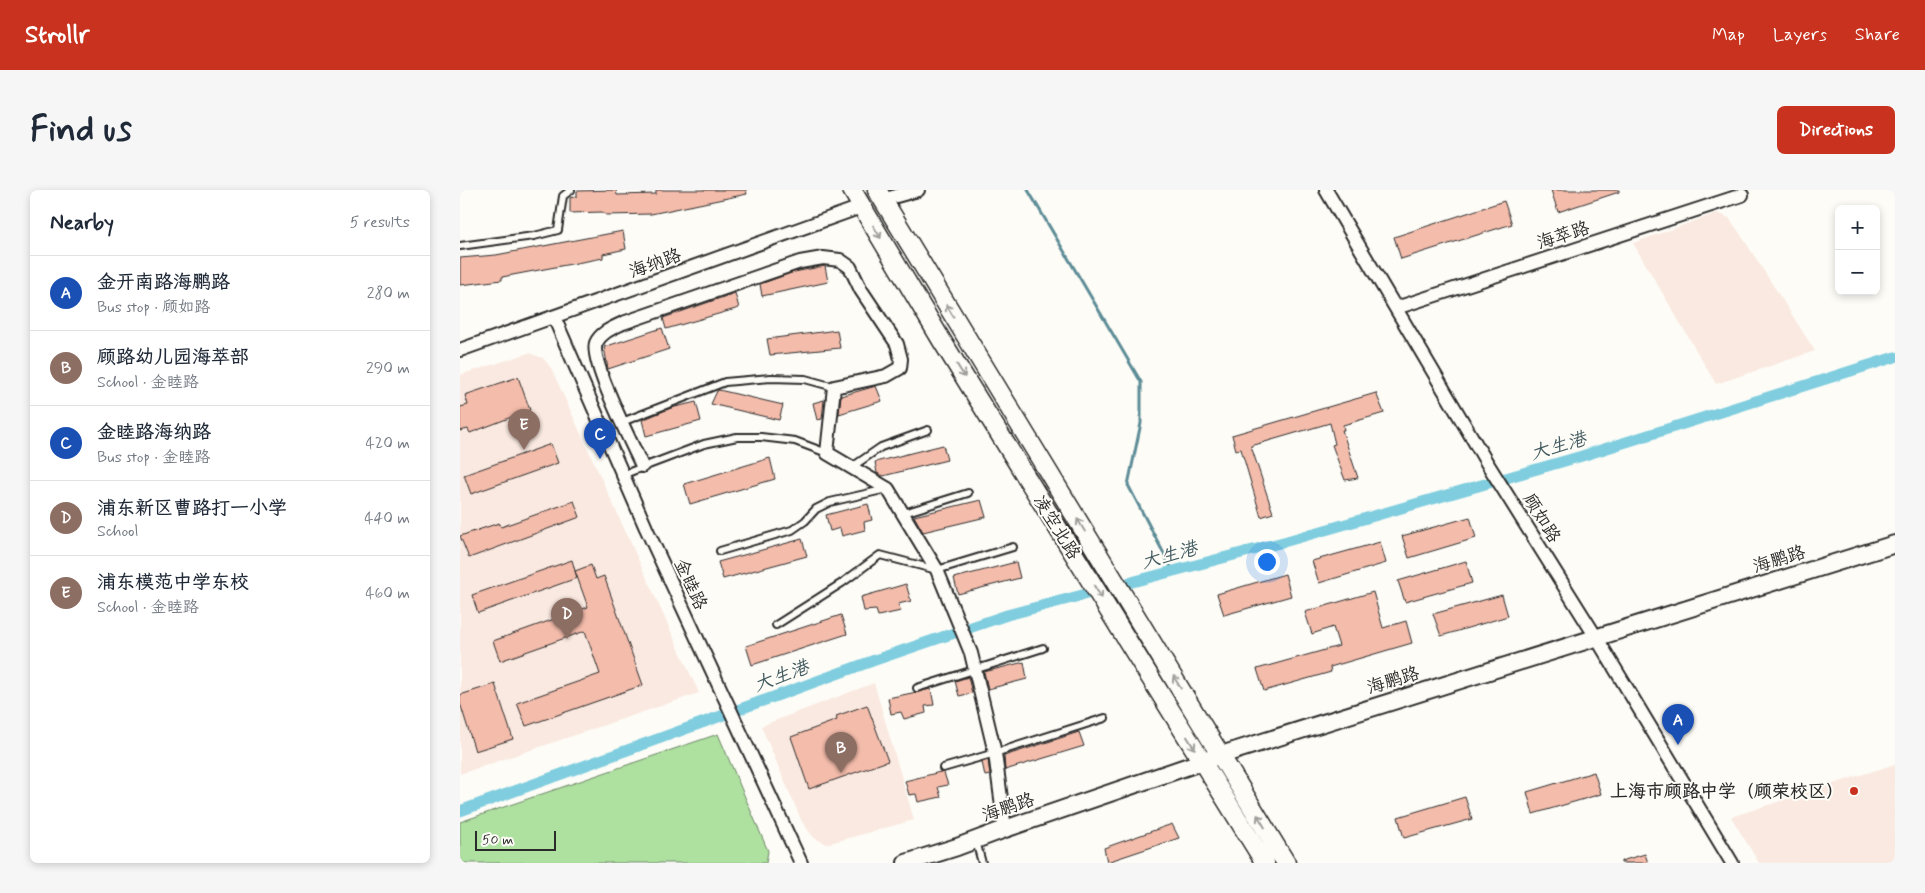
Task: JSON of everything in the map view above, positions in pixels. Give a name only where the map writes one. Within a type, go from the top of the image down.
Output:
[{"type":"main road","name":"凌空北路","points":[[852,190],[1264,863]]},
{"type":"main road","name":"凌空北路","points":[[880,195],[1286,863]]},
{"type":"street","points":[[880,195],[918,190]]},
{"type":"street","name":"顾如路","points":[[1326,190],[1487,463],[1596,637],[1732,863]]},
{"type":"street","name":"海萃路","points":[[1396,308],[1742,194]]},
{"type":"street","name":"海纳路","points":[[460,350],[861,206]]},
{"type":"street","points":[[642,466],[600,368],[595,346],[601,334],[624,323],[800,262],[823,258],[840,260],[850,267],[861,290],[897,344],[901,359],[900,368],[886,376],[834,387],[827,453],[888,489],[938,570],[971,653],[995,754],[1005,829]]},
{"type":"street","name":"金睦路","points":[[554,317],[622,475],[800,863]]},
{"type":"street","name":"海鹏路","points":[[906,863],[1221,755],[1895,544]]},
{"type":"lane","points":[[460,246],[526,237],[558,230],[563,196],[571,190]]},
{"type":"lane","points":[[622,422],[725,382],[771,378],[805,379],[834,387]]},
{"type":"lane","points":[[852,467],[881,447],[928,430]]},
{"type":"lane","points":[[622,475],[704,444],[737,437],[761,437],[795,441],[827,453]]},
{"type":"lane","points":[[720,551],[792,530],[805,521],[816,509],[830,502],[888,489]]},
{"type":"lane","points":[[904,513],[968,493]]},
{"type":"lane","points":[[776,625],[842,583],[880,555],[938,570],[1013,548]]},
{"type":"lane","points":[[917,688],[1043,648]]},
{"type":"lane","points":[[943,768],[995,754],[1105,718]]},
{"type":"lane","points":[[976,839],[982,863]]},
{"type":"shaded area","points":[[1717,213],[1729,218],[1739,232],[1815,351],[1716,384],[1633,243]]},
{"type":"shaded area","points":[[529,353],[543,358],[551,368],[699,693],[460,774],[460,375]]},
{"type":"shaded area","points":[[874,683],[914,820],[827,844],[814,838],[802,822],[761,726]]},
{"type":"shaded area","name":"上海市顾路中学（顾荣校区）","points":[[1895,764],[1895,863],[1759,863],[1731,817]]},
{"type":"green space","points":[[718,734],[768,851],[766,863],[460,863],[460,822]]},
{"type":"building","points":[[616,190],[617,195],[656,194],[656,190],[746,190],[747,194],[651,214],[606,215],[602,212],[570,213],[570,198],[577,196],[577,191]]},
{"type":"building","points":[[1551,190],[1619,190],[1619,192],[1558,212]]},
{"type":"building","points":[[1504,201],[1512,224],[1401,259],[1394,237]]},
{"type":"building","points":[[623,231],[626,249],[603,254],[603,258],[502,277],[502,280],[460,285],[460,258],[496,255]]},
{"type":"building","points":[[825,266],[828,282],[762,296],[760,284],[794,272]]},
{"type":"building","points":[[735,293],[739,308],[666,329],[663,318]]},
{"type":"building","points":[[662,328],[669,349],[608,369],[604,347]]},
{"type":"building","points":[[837,330],[840,348],[770,355],[767,339]]},
{"type":"building","points":[[518,377],[530,410],[470,433],[468,429],[460,431],[460,407],[468,405],[465,395]]},
{"type":"building","points":[[876,386],[882,401],[839,414],[841,396]]},
{"type":"building","points":[[719,390],[783,405],[779,420],[711,404]]},
{"type":"building","points":[[1376,393],[1384,413],[1343,425],[1344,430],[1342,430],[1358,478],[1345,480],[1332,445],[1335,444],[1330,423],[1251,446],[1273,513],[1261,517],[1241,449],[1236,450],[1232,435]]},
{"type":"building","points":[[824,400],[822,419],[817,420],[813,403]]},
{"type":"building","points":[[696,402],[701,421],[646,436],[642,420],[671,408]]},
{"type":"building","points":[[551,444],[558,463],[471,494],[464,475]]},
{"type":"building","points":[[943,445],[947,460],[883,476],[877,473],[875,462]]},
{"type":"building","points":[[770,458],[775,479],[690,504],[684,484]]},
{"type":"building","points":[[981,500],[986,517],[923,532],[914,516]]},
{"type":"building","points":[[574,501],[580,517],[469,558],[460,536],[499,523],[501,527]]},
{"type":"building","points":[[868,504],[872,520],[864,522],[865,530],[842,536],[840,528],[830,531],[826,515]]},
{"type":"building","points":[[1470,517],[1476,538],[1409,558],[1402,536]]},
{"type":"building","points":[[802,539],[807,556],[723,579],[718,562]]},
{"type":"building","points":[[1380,542],[1386,563],[1319,583],[1312,561]]},
{"type":"building","points":[[572,560],[577,578],[478,613],[472,595]]},
{"type":"building","points":[[1466,561],[1472,583],[1405,602],[1398,581]]},
{"type":"building","points":[[1016,562],[1020,578],[958,594],[954,578]]},
{"type":"building","points":[[591,565],[596,579],[604,576],[643,685],[526,726],[517,703],[600,674],[585,631],[500,661],[493,641],[588,607],[575,571]]},
{"type":"building","points":[[1285,574],[1291,596],[1224,615],[1217,594]]},
{"type":"building","points":[[906,584],[911,601],[898,604],[901,611],[878,616],[876,610],[864,611],[861,597]]},
{"type":"building","points":[[1373,592],[1383,628],[1406,621],[1412,643],[1330,667],[1331,672],[1264,691],[1257,669],[1339,646],[1333,627],[1312,634],[1305,612]]},
{"type":"building","points":[[1502,595],[1508,616],[1441,636],[1433,614]]},
{"type":"building","points":[[841,615],[847,634],[752,665],[746,646]]},
{"type":"building","points":[[1024,662],[1027,679],[988,689],[984,672]]},
{"type":"building","points":[[968,677],[972,693],[959,696],[955,681]]},
{"type":"building","points":[[495,684],[513,739],[475,751],[460,703],[460,695]]},
{"type":"building","points":[[931,689],[934,705],[925,706],[926,713],[904,719],[901,712],[891,714],[888,698]]},
{"type":"building","points":[[867,705],[888,761],[809,789],[791,737],[837,720],[836,716]]},
{"type":"building","points":[[1079,732],[1084,746],[1005,770],[1004,756]]},
{"type":"building","points":[[988,760],[990,775],[985,776],[982,762]]},
{"type":"building","points":[[940,772],[944,773],[948,785],[938,787],[941,797],[918,802],[916,794],[909,795],[905,781]]},
{"type":"building","points":[[1594,772],[1601,794],[1533,814],[1527,792]]},
{"type":"building","points":[[1465,797],[1472,819],[1404,838],[1398,817]]},
{"type":"building","points":[[1172,824],[1179,838],[1107,862],[1104,848]]},
{"type":"building","points":[[1645,854],[1648,863],[1621,863],[1621,861]]},
{"type":"waterway","points":[[1028,190],[1141,382],[1141,423],[1128,485],[1173,571]]},
{"type":"waterway","name":"大生港","points":[[460,811],[875,660],[1007,615],[1287,541],[1582,456],[1895,357]]},
{"type":"place","name":"浦东模范中学东校","points":[[524,450]]},
{"type":"place","name":"金睦路海纳路","points":[[600,459]]},
{"type":"place","name":"浦东新区曹路打一小学","points":[[567,639]]},
{"type":"place","name":"金开南路海鹏路","points":[[1678,745]]},
{"type":"place","name":"顾路幼儿园海萃部","points":[[841,773]]},
{"type":"place","name":"上海市顾路中学（顾荣校区）","points":[[1854,791]]}]
